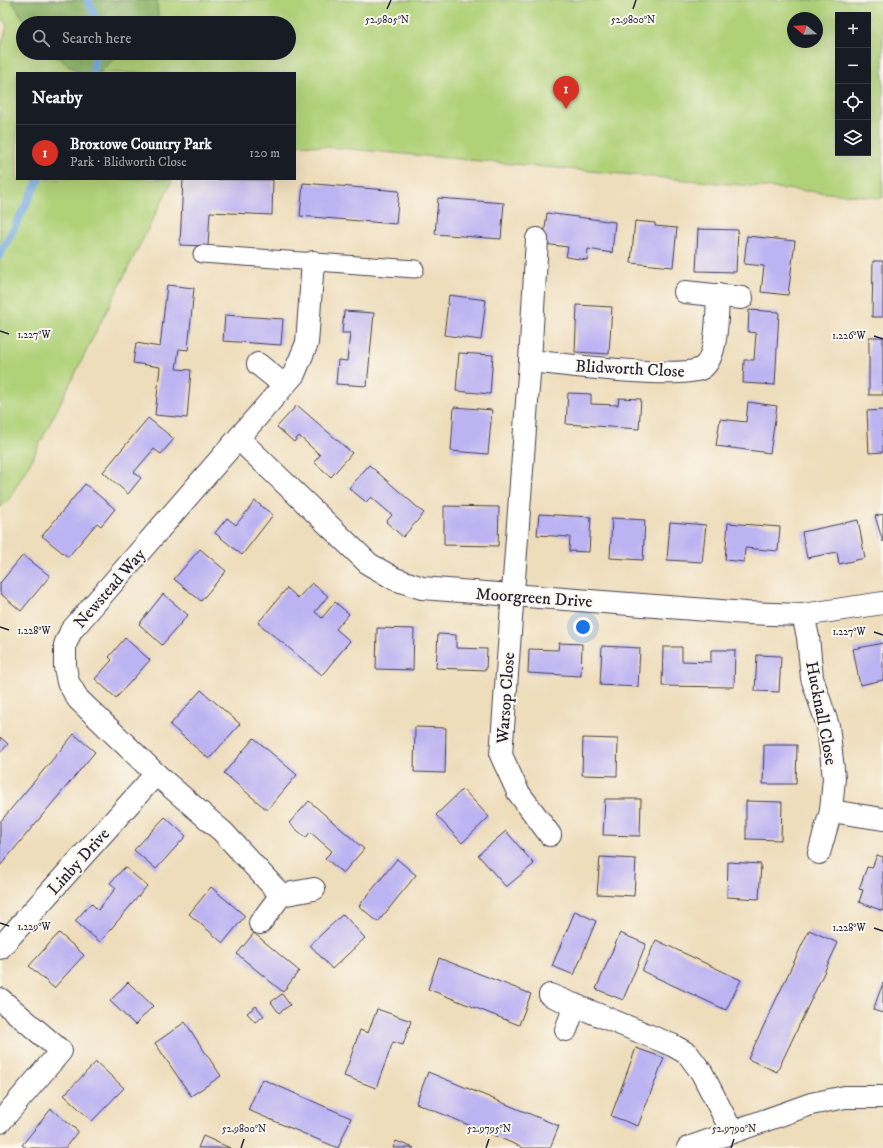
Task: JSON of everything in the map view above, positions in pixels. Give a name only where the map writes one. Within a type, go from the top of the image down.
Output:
[{"type":"street","points":[[512,595],[530,361],[537,239]]},
{"type":"street","name":"Newstead Way","points":[[282,895],[223,832],[156,774],[78,700],[68,682],[65,667],[65,645],[71,631],[294,374],[307,343],[313,262]]},
{"type":"street","points":[[685,292],[742,298]]},
{"type":"street","name":"Blidworth Close","points":[[530,361],[654,372],[690,373],[703,367],[711,354],[716,330],[718,296]]},
{"type":"street","points":[[258,364],[284,386]]},
{"type":"street","name":"Moorgreen Drive","points":[[239,439],[369,564],[395,579],[422,588],[739,612],[803,614],[883,603]]},
{"type":"street","name":"Warsop Close","points":[[512,595],[501,755],[518,792],[550,835]]},
{"type":"street","name":"Hucknall Close","points":[[803,614],[808,637],[812,678],[828,726],[834,778],[831,811],[819,853]]},
{"type":"street","name":"Linby Drive","points":[[0,948],[156,774]]},
{"type":"street","points":[[831,811],[883,819]]},
{"type":"street","points":[[260,923],[282,895],[314,889]]},
{"type":"street","points":[[550,995],[672,1045],[688,1054],[702,1073],[732,1132]]},
{"type":"street","points":[[0,999],[61,1051],[0,1122]]},
{"type":"street","points":[[566,1030],[575,1005]]},
{"type":"street","points":[[688,1148],[812,1104],[845,1097],[883,1097]]},
{"type":"lane","points":[[202,254],[415,269]]},
{"type":"green space","points":[[0,0],[883,0],[883,198],[296,144],[296,72],[16,72],[16,180],[172,180],[31,461],[9,499],[0,508],[0,51],[7,26],[0,15]]},
{"type":"green space","points":[[11,0],[157,0],[158,16],[21,16]]},
{"type":"green space","points":[[61,60],[113,60],[100,72],[79,72]]},
{"type":"building","points":[[183,180],[273,180],[272,215],[210,212],[208,246],[180,245]]},
{"type":"building","points":[[303,183],[399,191],[396,224],[300,216]]},
{"type":"building","points":[[438,198],[504,203],[501,239],[435,234]]},
{"type":"building","points":[[547,213],[615,222],[612,253],[588,249],[587,260],[566,257],[568,247],[543,244]]},
{"type":"building","points":[[635,221],[655,223],[655,226],[677,228],[673,267],[631,263]]},
{"type":"building","points":[[698,229],[738,230],[736,272],[696,271]]},
{"type":"building","points":[[747,236],[795,241],[788,295],[761,292],[764,266],[744,264]]},
{"type":"building","points":[[873,261],[883,261],[883,317],[872,317]]},
{"type":"building","points":[[167,285],[194,288],[188,350],[179,349],[176,369],[191,370],[187,418],[155,415],[160,367],[133,363],[136,343],[160,347]]},
{"type":"building","points":[[449,295],[486,300],[481,340],[444,335]]},
{"type":"building","points":[[577,305],[612,307],[609,354],[575,352]]},
{"type":"building","points":[[749,310],[779,312],[775,385],[743,383],[744,360],[754,360],[756,333],[748,332]]},
{"type":"building","points":[[344,311],[374,313],[367,386],[336,384],[338,360],[347,361],[350,333],[342,333]]},
{"type":"building","points":[[225,315],[283,319],[281,345],[223,341]]},
{"type":"building","points":[[869,337],[883,337],[883,395],[869,395]]},
{"type":"building","points":[[459,353],[493,355],[490,394],[456,391]]},
{"type":"building","points":[[568,393],[591,394],[591,404],[618,405],[619,398],[641,399],[639,429],[566,424]]},
{"type":"building","points":[[748,402],[777,406],[770,453],[716,446],[720,419],[746,422]]},
{"type":"building","points":[[297,405],[352,453],[331,477],[314,462],[320,455],[299,436],[294,442],[277,427]]},
{"type":"building","points":[[454,407],[492,410],[488,454],[451,451]]},
{"type":"building","points":[[883,410],[883,452],[869,453],[867,411]]},
{"type":"building","points":[[148,418],[174,439],[161,454],[154,449],[134,472],[141,478],[128,494],[103,472]]},
{"type":"building","points":[[369,465],[424,513],[403,537],[386,522],[392,515],[371,497],[366,502],[349,488]]},
{"type":"building","points":[[85,484],[115,509],[101,526],[97,523],[68,557],[42,536]]},
{"type":"building","points":[[255,501],[273,515],[242,555],[215,533],[227,518],[236,525]]},
{"type":"building","points":[[444,506],[499,507],[498,546],[444,545]]},
{"type":"building","points":[[539,514],[591,517],[589,552],[569,551],[570,537],[537,535]]},
{"type":"building","points":[[883,514],[883,542],[875,516]]},
{"type":"building","points":[[612,518],[645,520],[643,560],[610,558]]},
{"type":"building","points":[[858,520],[865,558],[839,564],[837,552],[807,558],[802,532]]},
{"type":"building","points":[[670,522],[706,525],[702,562],[667,560]]},
{"type":"building","points":[[728,523],[780,527],[778,551],[745,548],[744,562],[725,560]]},
{"type":"building","points":[[200,549],[226,571],[201,601],[174,579]]},
{"type":"building","points":[[23,555],[50,576],[21,611],[0,593],[0,583]]},
{"type":"building","points":[[312,583],[328,596],[315,612],[322,618],[335,602],[349,614],[336,629],[350,641],[322,675],[258,623],[287,588],[298,598]]},
{"type":"building","points":[[163,594],[188,615],[162,645],[139,624]]},
{"type":"building","points":[[377,628],[414,629],[413,670],[376,669]]},
{"type":"building","points":[[438,634],[456,635],[456,648],[487,649],[486,670],[436,668]]},
{"type":"building","points":[[125,638],[150,660],[116,698],[95,679],[112,660],[109,657]]},
{"type":"building","points":[[559,643],[582,644],[581,676],[528,673],[529,649],[558,650]]},
{"type":"building","points":[[883,643],[883,680],[860,685],[853,649]]},
{"type":"building","points":[[602,646],[640,648],[638,687],[600,685]]},
{"type":"building","points":[[663,647],[682,647],[682,661],[711,662],[711,650],[735,650],[734,687],[662,686]]},
{"type":"building","points":[[757,655],[781,656],[779,692],[755,691]]},
{"type":"building","points":[[201,690],[240,724],[209,759],[170,725]]},
{"type":"building","points":[[415,727],[446,728],[445,773],[414,772]]},
{"type":"building","points":[[74,734],[95,752],[0,866],[0,822]]},
{"type":"building","points":[[0,737],[8,744],[0,753]]},
{"type":"building","points":[[254,738],[297,775],[267,810],[224,773]]},
{"type":"building","points":[[583,738],[618,739],[617,776],[582,775]]},
{"type":"building","points":[[764,745],[797,745],[796,784],[763,784]]},
{"type":"building","points":[[463,789],[489,817],[462,843],[436,815]]},
{"type":"building","points":[[605,799],[641,799],[640,836],[603,835]]},
{"type":"building","points":[[309,801],[364,849],[343,873],[325,858],[332,851],[310,832],[306,838],[289,823]]},
{"type":"building","points":[[746,801],[782,802],[781,840],[746,839]]},
{"type":"building","points":[[165,817],[186,836],[156,869],[134,850]]},
{"type":"building","points":[[506,831],[534,864],[506,887],[478,855]]},
{"type":"building","points":[[877,855],[883,857],[883,911],[859,902],[863,890],[859,889],[867,867],[872,868]]},
{"type":"building","points":[[600,857],[636,859],[634,896],[597,894]]},
{"type":"building","points":[[397,859],[416,875],[378,922],[359,906]]},
{"type":"building","points":[[728,862],[761,864],[759,899],[727,897]]},
{"type":"building","points":[[125,867],[147,886],[100,942],[75,921],[91,903],[98,910],[116,888],[110,883]]},
{"type":"building","points":[[211,887],[245,916],[223,943],[189,914]]},
{"type":"building","points":[[575,911],[596,921],[574,975],[552,966]]},
{"type":"building","points":[[343,914],[365,938],[332,969],[310,945]]},
{"type":"building","points":[[809,930],[838,943],[777,1072],[748,1059]]},
{"type":"building","points":[[59,933],[84,955],[54,988],[29,966]]},
{"type":"building","points":[[254,933],[299,971],[283,992],[237,954]]},
{"type":"building","points":[[620,933],[646,944],[623,1000],[596,989]]},
{"type":"building","points":[[656,940],[741,980],[726,1010],[642,971]]},
{"type":"building","points":[[439,958],[531,994],[519,1025],[428,989]]},
{"type":"building","points":[[128,982],[153,1006],[135,1025],[110,1001]]},
{"type":"building","points":[[883,983],[883,1013],[873,1010]]},
{"type":"building","points":[[282,994],[290,1005],[279,1013],[271,1002]]},
{"type":"building","points":[[256,1006],[264,1016],[255,1022],[247,1013]]},
{"type":"building","points":[[377,1009],[411,1021],[403,1045],[393,1042],[376,1088],[344,1076],[360,1030],[368,1033]]},
{"type":"building","points":[[185,1022],[221,1076],[191,1096],[155,1043]]},
{"type":"building","points":[[636,1048],[664,1058],[638,1126],[611,1116]]},
{"type":"building","points":[[96,1062],[124,1088],[92,1121],[64,1095]]},
{"type":"building","points":[[428,1072],[559,1126],[550,1148],[524,1148],[416,1103]]},
{"type":"building","points":[[262,1079],[351,1118],[338,1148],[248,1110]]},
{"type":"building","points":[[51,1109],[78,1131],[65,1148],[27,1148],[22,1145]]},
{"type":"building","points":[[203,1136],[230,1148],[198,1148]]},
{"type":"building","points":[[396,1141],[414,1148],[393,1148]]},
{"type":"waterway","points":[[87,0],[93,10],[94,16]]},
{"type":"waterway","points":[[93,72],[95,60]]},
{"type":"waterway","points":[[0,255],[38,180]]},
{"type":"place","name":"Broxtowe Country Park","points":[[566,109]]}]
